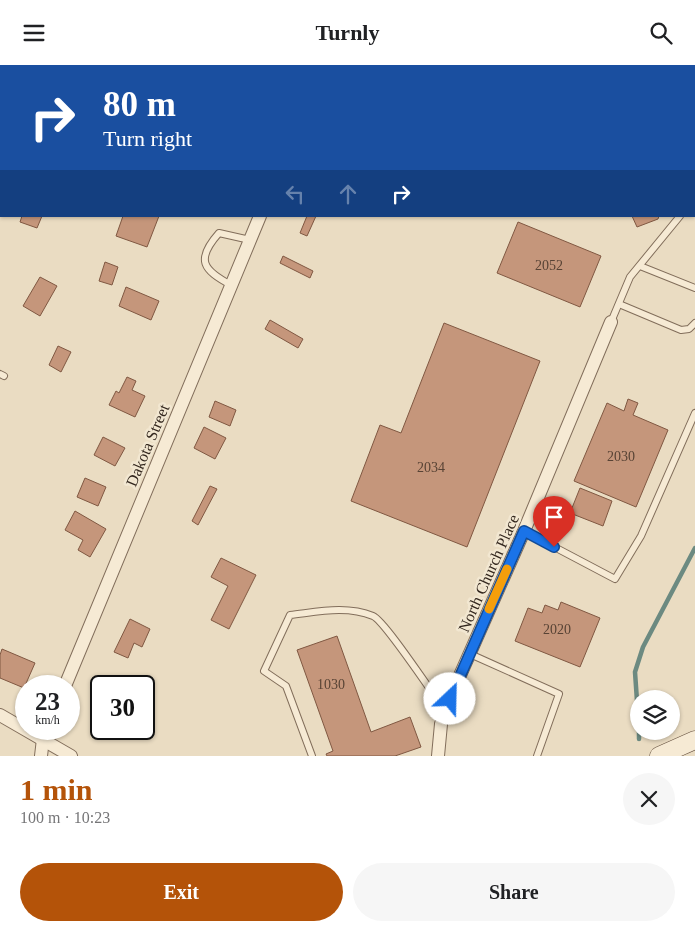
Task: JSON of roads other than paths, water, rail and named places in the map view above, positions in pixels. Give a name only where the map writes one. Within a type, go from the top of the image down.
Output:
[{"type":"main road","points":[[659,756],[695,740]]},
{"type":"street","name":"Dakota Street","points":[[70,675],[260,217]]},
{"type":"street","name":"North Church Place","points":[[438,756],[441,724],[446,711],[524,531],[611,321]]},
{"type":"street","points":[[0,715],[15,721]]},
{"type":"street","points":[[41,756],[44,740]]},
{"type":"street","points":[[52,740],[71,756]]},
{"type":"lane","points":[[611,321],[630,277],[679,217]]},
{"type":"lane","points":[[231,285],[211,274],[206,267],[204,259],[208,245],[218,233],[250,239]]},
{"type":"lane","points":[[640,266],[695,289]]},
{"type":"lane","points":[[619,304],[681,330],[689,329],[695,323]]},
{"type":"lane","points":[[524,531],[615,579],[642,536],[695,413]]},
{"type":"lane","points":[[312,756],[286,686],[264,671],[290,615],[344,609],[375,617],[420,672],[428,688],[446,711]]},
{"type":"lane","points":[[470,654],[559,694],[537,756]]},
{"type":"waterway","points":[[636,690],[635,672],[643,647],[695,548]]}]
